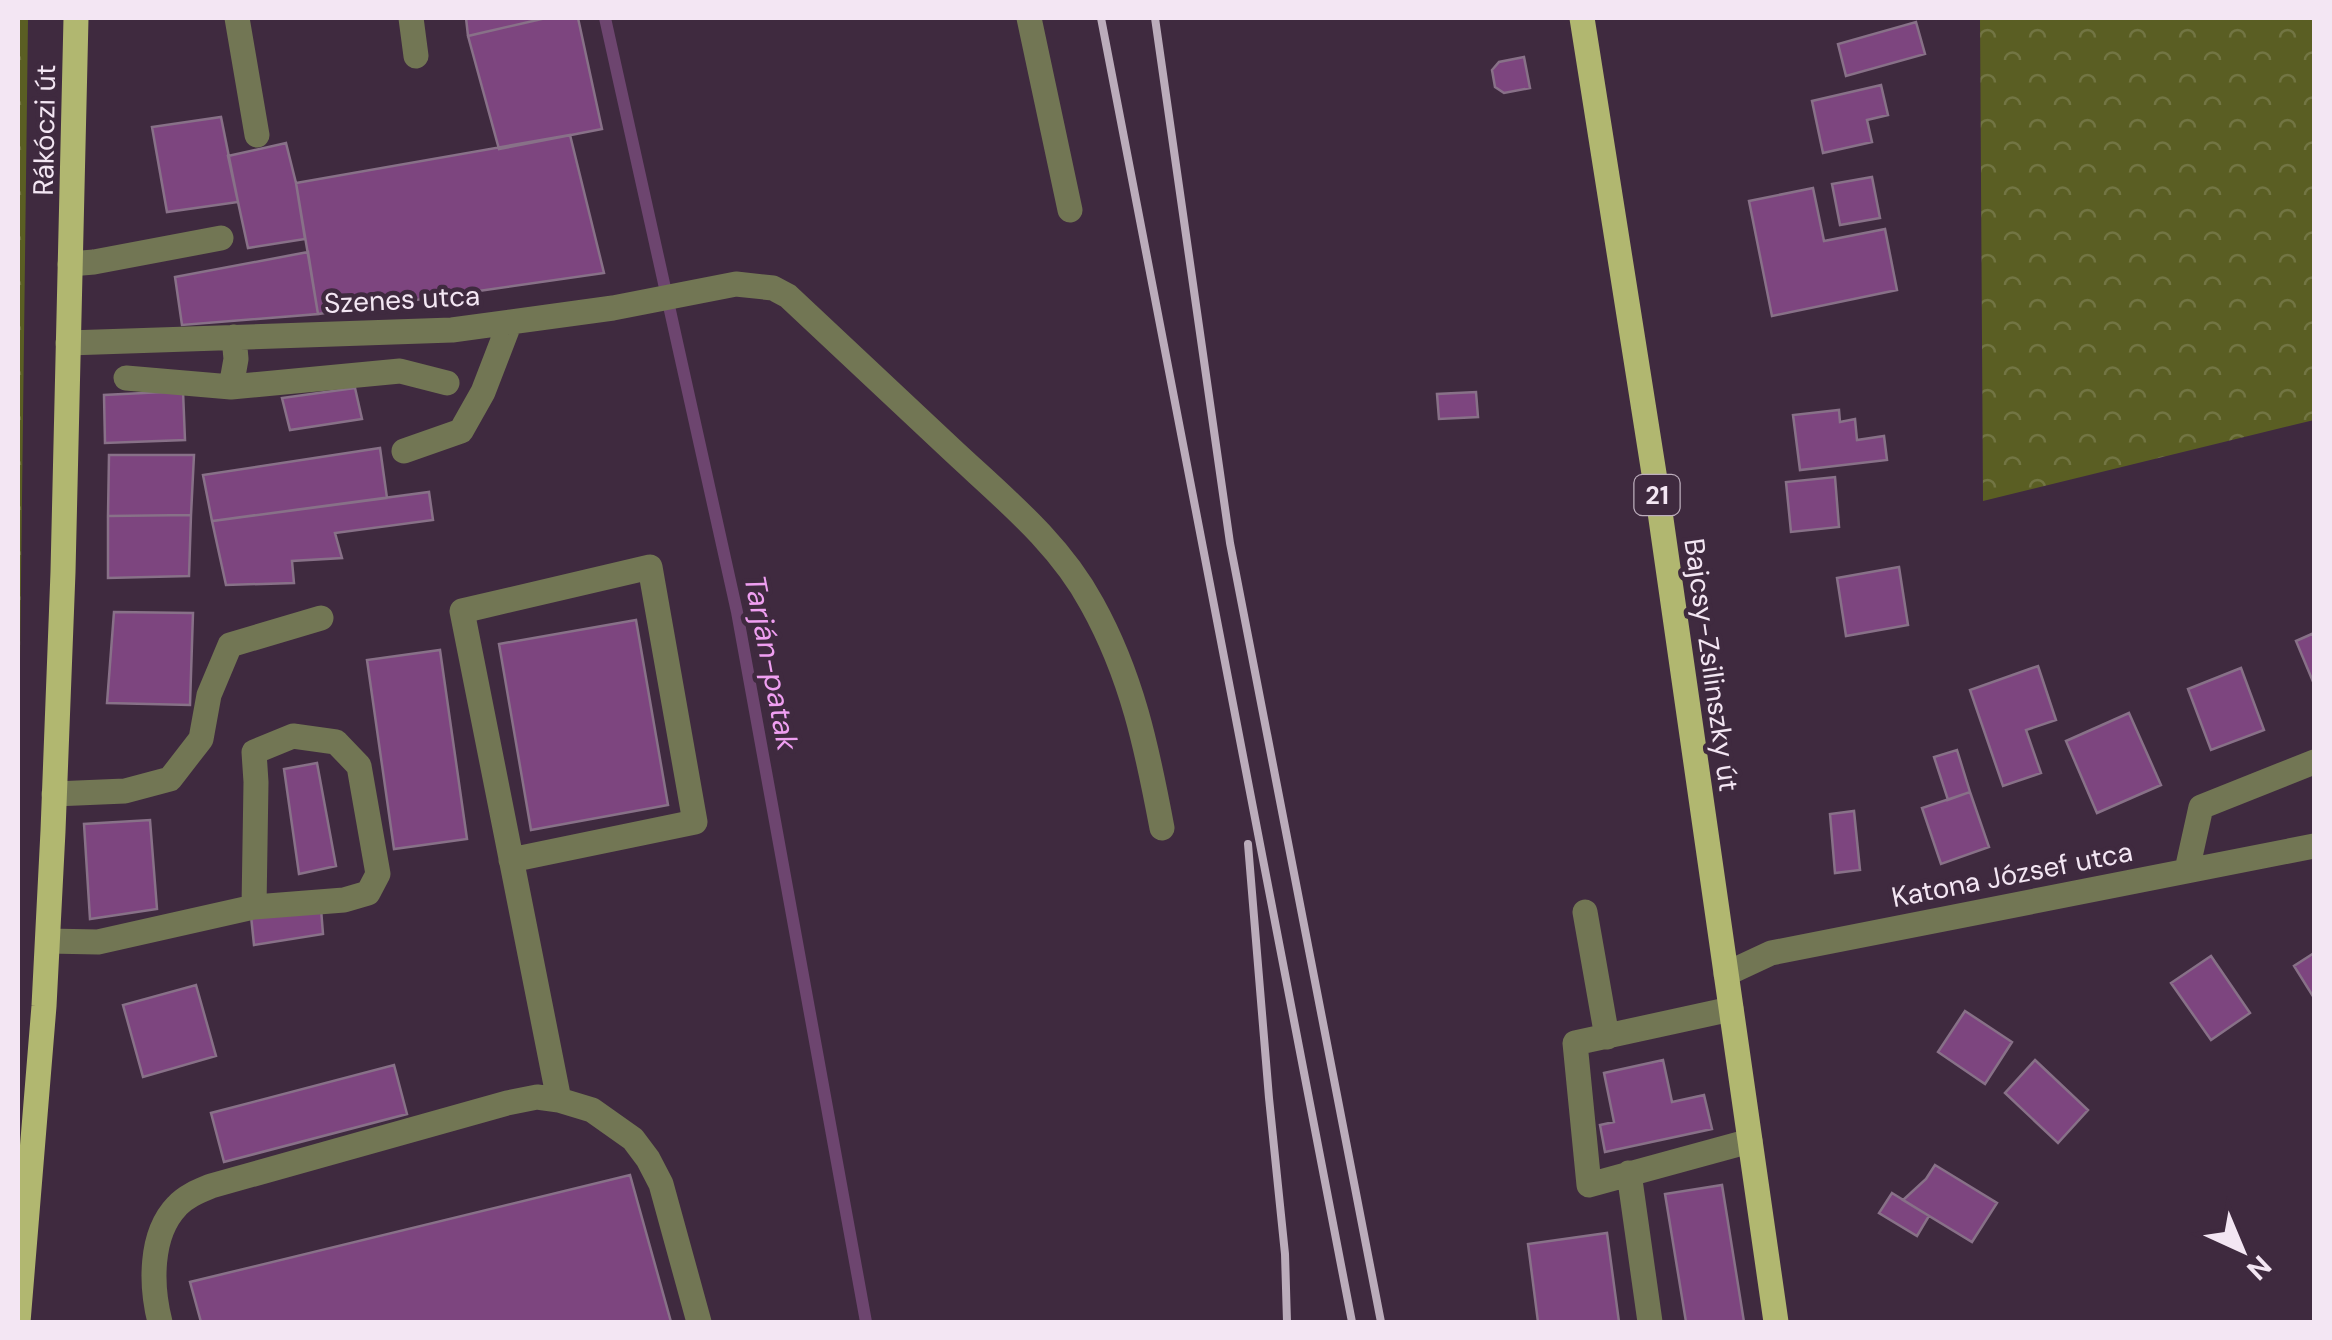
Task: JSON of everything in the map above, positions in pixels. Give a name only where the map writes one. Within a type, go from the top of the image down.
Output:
[{"type":"main road","name":"Rákóczi út","points":[[18,1322],[48,940],[76,18]]},
{"type":"main road","name":"Bajcsy-Zsilinszky út","points":[[1582,18],[1662,525],[1776,1322]]},
{"type":"street","points":[[237,18],[257,135]]},
{"type":"street","points":[[411,18],[416,56]]},
{"type":"street","points":[[1029,18],[1070,210]]},
{"type":"street","points":[[70,264],[221,238]]},
{"type":"street","name":"Szenes utca","points":[[68,343],[452,330],[613,308],[736,284],[773,288],[788,296],[1028,519],[1074,575],[1115,648],[1134,699],[1162,828]]},
{"type":"street","points":[[404,450],[460,431],[483,392],[510,322]]},
{"type":"street","points":[[231,386],[236,359],[234,337]]},
{"type":"street","points":[[126,378],[231,386],[400,372],[447,382]]},
{"type":"street","points":[[511,860],[695,822],[650,567],[462,611],[511,860],[559,1100]]},
{"type":"street","points":[[54,794],[125,792],[170,779],[201,738],[209,695],[230,644],[322,618]]},
{"type":"street","points":[[48,940],[98,942],[254,907],[344,900],[368,892],[378,874],[359,766],[336,742],[293,736],[254,752],[254,907]]},
{"type":"street","points":[[2187,870],[2201,807],[2314,762]]},
{"type":"street","name":"Katona József utca","points":[[1726,974],[1771,953],[2314,846]]},
{"type":"street","points":[[1585,912],[1607,1037]]},
{"type":"street","points":[[1731,1009],[1575,1043],[1589,1185],[1750,1141]]},
{"type":"street","points":[[160,1322],[154,1286],[161,1234],[166,1220],[190,1195],[537,1096],[592,1110],[634,1139],[661,1184],[699,1322]]},
{"type":"street","points":[[1628,1173],[1650,1322]]},
{"type":"green space","points":[[18,18],[28,18],[19,739],[18,739]]},
{"type":"green space","points":[[1980,18],[2314,18],[2314,420],[1983,501]]},
{"type":"building","points":[[466,18],[546,18],[468,36]]},
{"type":"building","points":[[546,18],[578,18],[602,129],[499,149],[468,36]]},
{"type":"building","points":[[1916,22],[1925,54],[1846,76],[1838,44]]},
{"type":"building","points":[[1524,57],[1530,88],[1504,93],[1495,87],[1492,70],[1499,62]]},
{"type":"building","points":[[1881,85],[1888,115],[1867,120],[1872,142],[1823,153],[1812,101]]},
{"type":"building","points":[[221,117],[238,202],[167,212],[152,127]]},
{"type":"building","points":[[570,135],[604,273],[318,314],[296,183]]},
{"type":"building","points":[[286,143],[305,239],[248,248],[228,156]]},
{"type":"building","points":[[1872,177],[1880,218],[1840,225],[1832,184]]},
{"type":"building","points":[[1813,188],[1824,241],[1885,229],[1897,290],[1772,316],[1749,201]]},
{"type":"building","points":[[308,252],[318,314],[182,325],[175,277]]},
{"type":"building","points":[[355,388],[362,419],[290,430],[282,398]]},
{"type":"building","points":[[183,391],[185,440],[105,443],[104,395]]},
{"type":"building","points":[[1476,392],[1478,417],[1439,419],[1437,394]]},
{"type":"building","points":[[1839,410],[1840,422],[1855,419],[1857,440],[1884,436],[1887,460],[1800,470],[1793,415]]},
{"type":"building","points":[[380,448],[387,498],[212,521],[203,475]]},
{"type":"building","points":[[109,455],[194,455],[191,515],[108,516]]},
{"type":"building","points":[[1835,477],[1839,527],[1791,532],[1786,482]]},
{"type":"building","points":[[429,492],[433,520],[335,533],[342,558],[292,561],[294,583],[226,585],[212,521]]},
{"type":"building","points":[[191,515],[189,576],[108,578],[108,516]]},
{"type":"building","points":[[1899,567],[1908,625],[1846,636],[1837,578]]},
{"type":"building","points":[[114,612],[193,613],[190,705],[107,703]]},
{"type":"building","points":[[636,620],[668,805],[531,830],[499,644]]},
{"type":"building","points":[[2314,633],[2314,684],[2296,641]]},
{"type":"building","points":[[440,650],[467,839],[394,849],[367,660]]},
{"type":"building","points":[[2038,666],[2056,720],[2026,730],[2041,773],[2003,786],[1970,690]]},
{"type":"building","points":[[2241,668],[2264,730],[2211,750],[2188,689]]},
{"type":"building","points":[[2129,713],[2161,785],[2097,813],[2066,741]]},
{"type":"building","points":[[1957,750],[1970,792],[1948,800],[1934,757]]},
{"type":"building","points":[[317,763],[336,866],[299,874],[284,769]]},
{"type":"building","points":[[1970,792],[1989,847],[1941,864],[1922,808]]},
{"type":"building","points":[[1854,811],[1860,870],[1835,873],[1830,814]]},
{"type":"building","points":[[150,820],[157,909],[90,919],[84,824]]},
{"type":"building","points":[[321,909],[323,934],[254,945],[251,916]]},
{"type":"building","points":[[2314,953],[2314,998],[2294,966]]},
{"type":"building","points":[[2211,956],[2250,1013],[2211,1040],[2171,983]]},
{"type":"building","points":[[196,985],[216,1056],[143,1077],[123,1005]]},
{"type":"building","points":[[1965,1011],[2012,1042],[1985,1084],[1938,1052]]},
{"type":"building","points":[[1663,1060],[1672,1102],[1704,1095],[1712,1129],[1605,1152],[1600,1125],[1614,1122],[1604,1073]]},
{"type":"building","points":[[2035,1060],[2088,1110],[2058,1143],[2005,1093]]},
{"type":"building","points":[[394,1065],[407,1114],[224,1162],[211,1113]]},
{"type":"building","points":[[1935,1165],[1997,1203],[1972,1242],[1903,1200]]},
{"type":"building","points":[[630,1175],[671,1322],[201,1322],[190,1282]]},
{"type":"building","points":[[1722,1185],[1744,1322],[1686,1322],[1665,1194]]},
{"type":"building","points":[[1892,1193],[1929,1216],[1917,1236],[1879,1213]]},
{"type":"building","points":[[1607,1233],[1619,1322],[1538,1322],[1528,1244]]},
{"type":"waterway","name":"Tarján-patak","points":[[605,18],[737,612],[866,1322]]},
{"type":"railway","points":[[1101,18],[1352,1322]]},
{"type":"railway","points":[[1155,18],[1230,543],[1381,1322]]},
{"type":"railway","points":[[1248,844],[1285,1254],[1287,1322]]}]
